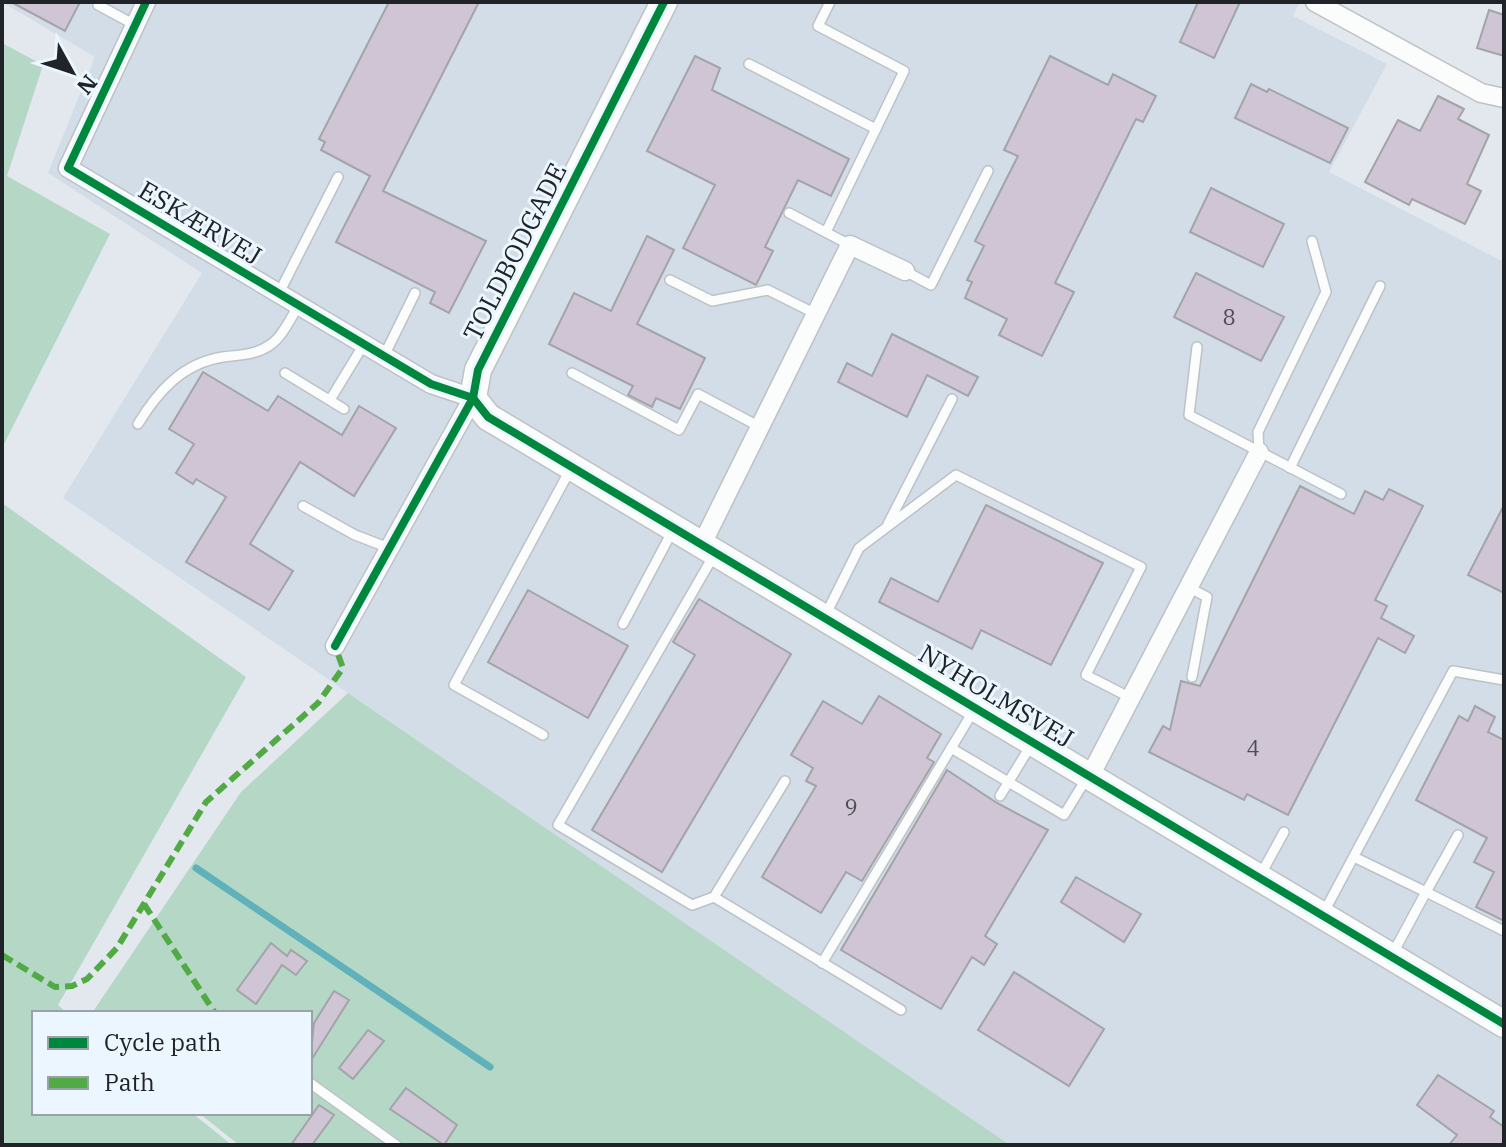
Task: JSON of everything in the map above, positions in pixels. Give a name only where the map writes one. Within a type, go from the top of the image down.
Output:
[{"type":"street","name":"ESKÆRVEJ","points":[[146,2],[68,168],[431,384],[473,398]]},
{"type":"street","name":"TOLDBODGADE","points":[[335,646],[473,398],[478,370],[664,2]]},
{"type":"street","points":[[1315,2],[1481,93],[1504,98]]},
{"type":"street","points":[[709,548],[760,427],[850,245],[905,271]]},
{"type":"street","name":"NYHOLMSVEJ","points":[[473,398],[488,417],[1504,1024]]},
{"type":"street","name":"NYHOLMSVEJ","points":[[1089,776],[1259,452]]},
{"type":"lane","points":[[100,2],[98,5],[135,25]]},
{"type":"lane","points":[[826,232],[904,71],[818,26],[830,2]]},
{"type":"lane","points":[[749,64],[876,129]]},
{"type":"lane","points":[[905,271],[931,285],[988,171]]},
{"type":"lane","points":[[279,293],[338,177]]},
{"type":"lane","points":[[789,213],[850,245]]},
{"type":"lane","points":[[1259,452],[1258,432],[1326,292],[1312,241]]},
{"type":"lane","points":[[670,280],[712,301],[768,290],[816,314]]},
{"type":"lane","points":[[1290,468],[1380,286]]},
{"type":"lane","points":[[384,356],[415,293]]},
{"type":"lane","points":[[138,424],[159,393],[186,370],[202,362],[255,353],[269,346],[279,337],[299,305]]},
{"type":"lane","points":[[330,400],[364,344]]},
{"type":"lane","points":[[1197,347],[1189,415],[1341,494]]},
{"type":"lane","points":[[285,373],[344,409]]},
{"type":"lane","points":[[572,373],[679,430],[698,394],[760,427]]},
{"type":"lane","points":[[886,528],[952,399]]},
{"type":"lane","points":[[543,735],[454,685],[572,467]]},
{"type":"lane","points":[[824,617],[859,548],[956,475],[1141,567],[1086,675],[1131,698]]},
{"type":"lane","points":[[303,506],[355,535],[389,548]]},
{"type":"lane","points":[[623,624],[675,527]]},
{"type":"lane","points":[[709,548],[558,825],[692,905],[714,897],[785,781]]},
{"type":"lane","points":[[1188,587],[1207,597],[1192,677]]},
{"type":"lane","points":[[1323,915],[1453,671],[1504,680]]},
{"type":"lane","points":[[822,963],[975,707]]},
{"type":"lane","points":[[1000,796],[1033,742]]},
{"type":"lane","points":[[951,748],[1064,815],[1089,776]]},
{"type":"lane","points":[[1259,877],[1284,832]]},
{"type":"lane","points":[[1391,956],[1458,835]]},
{"type":"lane","points":[[1354,857],[1504,931]]},
{"type":"lane","points":[[714,897],[901,1010]]},
{"type":"lane","points":[[312,1084],[396,1145]]},
{"type":"shaded area","points":[[2,2],[1300,2],[1293,16],[1387,64],[1329,172],[1504,262],[1504,1145],[1010,1145],[63,498],[202,273],[48,173],[95,57]]},
{"type":"green space","points":[[2,43],[43,65],[7,176],[110,234],[2,448]]},
{"type":"green space","points":[[2,503],[246,677],[58,1005],[65,1011],[32,1011],[32,1115],[194,1115],[232,1145],[2,1145]]},
{"type":"green space","points":[[348,693],[1010,1145],[239,1145],[202,1115],[312,1115],[312,1011],[93,1011],[241,792]]},
{"type":"building","points":[[11,2],[80,2],[65,31]]},
{"type":"building","points":[[389,2],[479,2],[383,191],[486,241],[449,313],[430,303],[435,292],[336,242],[370,176],[321,150],[325,142],[319,139]]},
{"type":"building","points":[[1198,2],[1240,2],[1214,58],[1180,42]]},
{"type":"building","points":[[1489,10],[1504,15],[1504,56],[1477,48]]},
{"type":"building","points":[[695,56],[720,68],[712,90],[849,159],[831,196],[798,180],[765,247],[773,251],[756,285],[683,248],[715,185],[647,151]]},
{"type":"building","points":[[1050,56],[1108,85],[1113,74],[1156,96],[1143,122],[1136,119],[1055,283],[1074,292],[1042,356],[999,335],[1007,319],[965,298],[972,282],[967,280],[984,246],[975,241],[1018,156],[1004,150]]},
{"type":"building","points":[[1251,84],[1267,92],[1269,89],[1348,128],[1330,163],[1235,118]]},
{"type":"building","points":[[1438,96],[1464,109],[1458,119],[1489,135],[1467,184],[1481,191],[1465,224],[1412,199],[1409,205],[1365,182],[1398,120],[1420,131]]},
{"type":"building","points":[[1211,188],[1284,224],[1263,267],[1190,232]]},
{"type":"building","points":[[647,236],[674,250],[637,324],[705,358],[680,409],[656,398],[652,407],[628,395],[633,386],[549,344],[574,293],[611,311]]},
{"type":"building","points":[[1196,273],[1284,317],[1261,361],[1174,317]]},
{"type":"building","points":[[892,334],[978,377],[968,396],[927,375],[907,417],[838,382],[847,363],[872,376]]},
{"type":"building","points":[[203,372],[268,411],[278,396],[342,435],[359,406],[396,428],[354,496],[300,462],[250,544],[293,571],[269,610],[186,562],[226,497],[196,479],[193,484],[176,473],[194,444],[169,429]]},
{"type":"building","points":[[1300,486],[1354,514],[1365,491],[1383,500],[1389,489],[1423,506],[1375,600],[1387,606],[1381,618],[1414,636],[1405,653],[1378,638],[1288,815],[1247,794],[1244,800],[1149,752],[1163,726],[1170,730],[1181,681],[1200,686]]},
{"type":"building","points":[[986,505],[1103,563],[1051,665],[981,630],[972,649],[879,602],[891,578],[938,602]]},
{"type":"building","points":[[1504,505],[1504,593],[1468,575]]},
{"type":"building","points":[[528,590],[628,646],[588,718],[488,662]]},
{"type":"building","points":[[699,599],[791,654],[662,872],[592,830],[695,655],[673,642]]},
{"type":"building","points":[[879,696],[941,734],[927,758],[934,762],[862,881],[846,872],[821,913],[762,877],[816,786],[806,781],[813,768],[791,755],[823,701],[862,724]]},
{"type":"building","points":[[1475,706],[1495,717],[1488,732],[1504,740],[1504,921],[1476,907],[1494,872],[1474,862],[1487,838],[1416,800],[1459,716],[1468,721]]},
{"type":"building","points":[[947,770],[997,803],[1048,830],[985,936],[997,944],[984,965],[972,957],[941,1009],[841,950]]},
{"type":"building","points":[[1076,877],[1141,914],[1124,942],[1061,902]]},
{"type":"building","points":[[271,943],[287,956],[291,950],[307,961],[296,975],[282,965],[256,1004],[237,990]]},
{"type":"building","points":[[1014,972],[1104,1029],[1069,1086],[978,1030]]},
{"type":"building","points":[[334,991],[349,1000],[312,1059],[314,1023]]},
{"type":"building","points":[[368,1030],[384,1041],[353,1079],[339,1068]]},
{"type":"building","points":[[1438,1075],[1494,1111],[1490,1117],[1504,1127],[1504,1145],[1449,1145],[1457,1135],[1417,1105]]},
{"type":"building","points":[[406,1088],[457,1125],[444,1145],[390,1109]]},
{"type":"building","points":[[319,1105],[334,1115],[312,1145],[291,1145]]},
{"type":"waterway","points":[[196,868],[490,1067]]},
{"type":"marked path","points":[[2,955],[55,987],[72,986],[87,979],[117,948],[206,802],[318,703],[343,668],[335,646]]},
{"type":"marked path","points":[[144,904],[214,1011]]},
{"type":"cycle path","points":[[146,2],[68,168],[431,384],[473,398]]},
{"type":"cycle path","points":[[335,646],[473,398],[478,370],[664,2]]},
{"type":"cycle path","points":[[473,398],[488,417],[1504,1024]]}]
